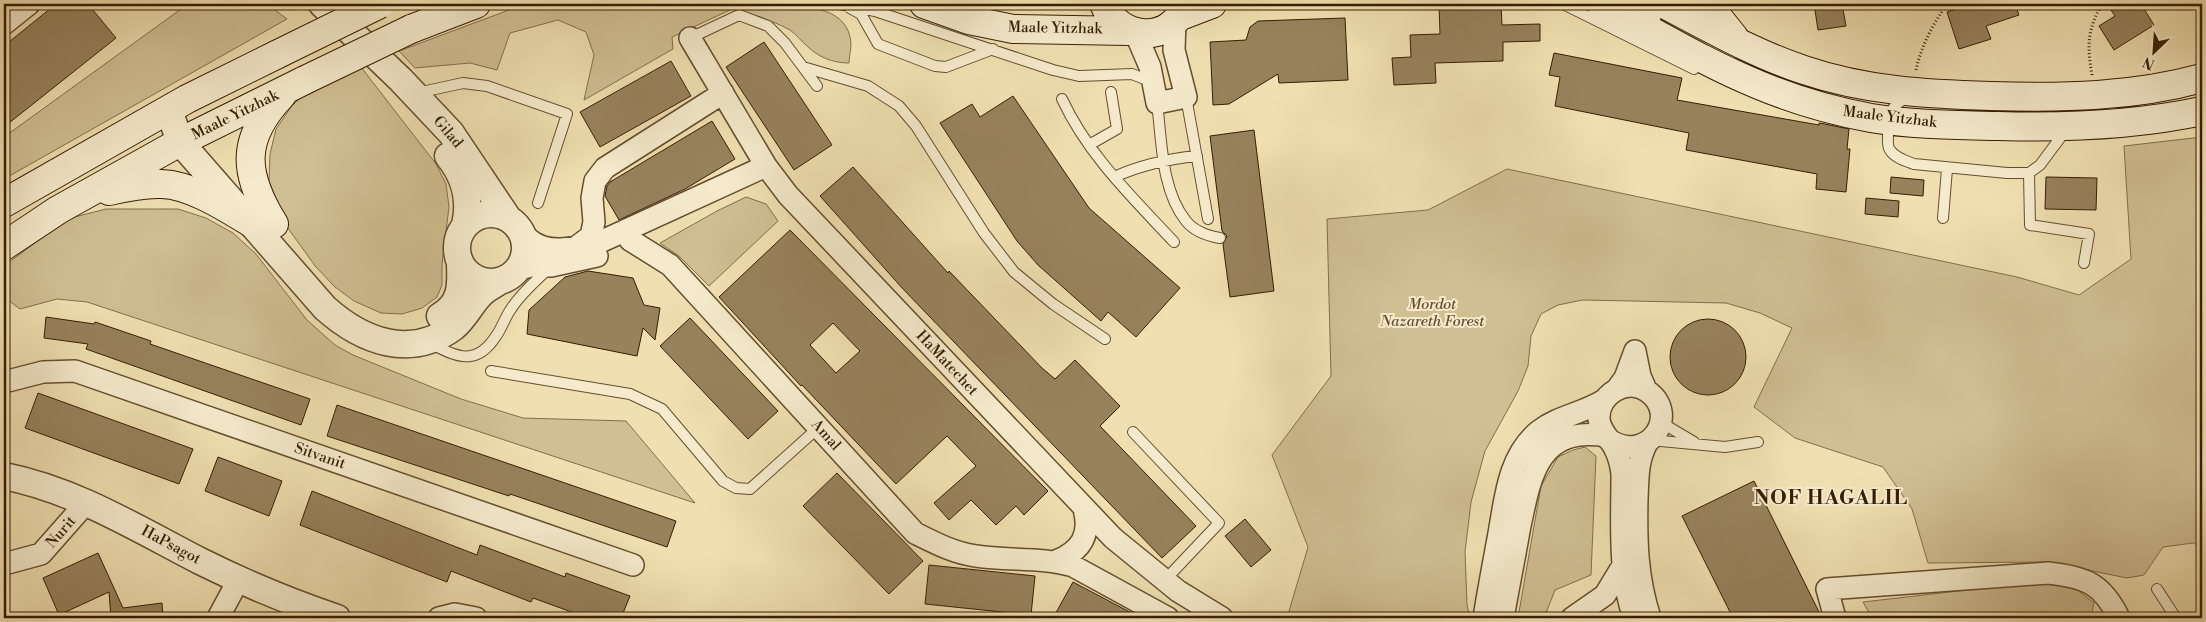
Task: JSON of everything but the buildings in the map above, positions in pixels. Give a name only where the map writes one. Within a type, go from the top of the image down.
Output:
[{"type":"main road","points":[[4,203],[169,110],[380,4]]},
{"type":"main road","name":"Maale Yitzhak","points":[[4,246],[29,228],[188,138],[411,29],[476,4]]},
{"type":"main road","name":"Maale Yitzhak","points":[[924,4],[969,20],[1013,29],[1098,28],[1157,32],[1179,14]]},
{"type":"main road","points":[[1104,4],[1109,16],[1120,26],[1132,31]]},
{"type":"main road","points":[[1179,14],[1212,4]]},
{"type":"main road","name":"Maale Yitzhak","points":[[1601,4],[1659,9],[1796,67],[1843,82],[1878,89],[1919,93],[2027,97],[2096,95],[2155,89],[2202,78]]},
{"type":"main road","points":[[1711,4],[1730,33],[1743,45]]},
{"type":"main road","name":"Maale Yitzhak","points":[[1659,9],[1730,72],[1797,104],[1887,120],[1945,124],[2070,126],[2124,123],[2202,110]]},
{"type":"main road","points":[[264,224],[250,169],[252,154],[260,120],[296,85]]},
{"type":"main road","points":[[81,198],[128,187],[164,184],[199,194],[264,224]]},
{"type":"street","points":[[4,24],[29,4]]},
{"type":"street","name":"Gilad","points":[[322,4],[376,56],[409,96],[452,161],[464,183],[468,199],[465,226]]},
{"type":"street","points":[[1132,31],[1146,54],[1155,93],[1186,97],[1174,50],[1179,14]]},
{"type":"street","name":"HaMatechet","points":[[690,38],[766,166],[788,195],[1113,538],[1165,580],[1198,604],[1222,618]]},
{"type":"street","points":[[575,248],[592,236],[594,222],[592,198],[595,181],[605,168],[722,93]]},
{"type":"street","name":"Gilad","points":[[409,96],[451,133],[512,222]]},
{"type":"street","points":[[169,110],[188,138],[264,224],[337,296],[352,310],[380,324],[395,328],[416,326],[431,321],[444,313],[459,295],[461,286],[460,265],[456,244],[465,226],[474,218],[485,214],[496,214],[512,222],[531,241],[554,249],[575,248],[600,242],[667,213],[766,166]]},
{"type":"street","points":[[460,265],[475,279],[484,282],[531,266],[551,266],[608,253],[616,250],[667,213]]},
{"type":"street","points":[[264,224],[325,308],[342,323],[358,333],[394,344],[425,341],[438,336],[458,323],[482,292],[509,275],[524,258],[526,247],[523,235],[512,222]]},
{"type":"street","name":"Amal","points":[[630,240],[670,265],[915,533],[954,552],[976,556],[1056,561],[1091,575],[1168,618]]},
{"type":"street","points":[[1635,351],[1640,376],[1646,390],[1659,405],[1661,416],[1660,426],[1642,452],[1638,468],[1637,558],[1640,578],[1639,618],[1624,583],[1622,567],[1622,474],[1620,461],[1615,447],[1607,438],[1599,422],[1599,412],[1610,394],[1624,378],[1635,351]]},
{"type":"street","name":"Sitvanit","points":[[4,382],[43,372],[75,371],[633,565]]},
{"type":"street","points":[[1484,618],[1509,482],[1520,454],[1528,442],[1547,426],[1592,408],[1610,394],[1626,386],[1636,386],[1646,390]]},
{"type":"street","points":[[1502,618],[1527,493],[1537,465],[1546,451],[1555,443],[1567,437],[1591,434],[1607,438],[1617,445],[1627,448],[1638,447],[1649,441]]},
{"type":"street","name":"HaPsagot","points":[[4,476],[56,490],[263,590],[337,618]]},
{"type":"street","name":"Nurit","points":[[4,564],[41,554],[86,503]]},
{"type":"street","points":[[1056,561],[1078,549],[1084,537],[1087,521],[1084,509]]},
{"type":"street","points":[[1572,618],[1605,595],[1622,567]]},
{"type":"street","points":[[1835,618],[1827,589],[2048,573],[2069,575],[2084,580],[2100,590],[2110,600],[2119,618]]},
{"type":"street","points":[[218,618],[239,579]]},
{"type":"street","points":[[1591,605],[1601,602],[1612,604],[1639,618]]},
{"type":"street","points":[[439,618],[455,614],[476,618]]},
{"type":"lane","points":[[842,4],[860,14],[878,44],[935,66],[946,67],[993,49]]},
{"type":"lane","points":[[842,4],[875,11],[1054,70],[1079,76],[1132,74],[1155,93],[1170,191],[1187,222],[1200,232],[1220,238]]},
{"type":"lane","points":[[1563,4],[1703,74]]},
{"type":"lane","points":[[690,38],[739,15],[768,26],[785,43],[816,86]]},
{"type":"lane","points":[[803,67],[868,86],[899,106],[916,126],[984,233],[1014,272],[1053,304],[1105,339]]},
{"type":"lane","points":[[409,96],[463,83],[486,86],[567,114],[538,203]]},
{"type":"lane","points":[[1089,145],[1117,129],[1111,92]]},
{"type":"lane","points":[[1919,93],[1901,101],[1894,107],[1887,120],[1888,146],[1891,152],[1914,164],[2007,174],[2029,173],[2040,165],[2070,126]]},
{"type":"lane","points":[[1186,97],[1208,219]]},
{"type":"lane","points":[[1062,98],[1073,123],[1089,145],[1114,177],[1174,242]]},
{"type":"lane","points":[[1114,177],[1137,167],[1164,160],[1197,156]]},
{"type":"lane","points":[[1942,218],[1947,169]]},
{"type":"lane","points":[[2029,173],[2030,224],[2089,234],[2084,263]]},
{"type":"lane","points":[[425,341],[452,355],[473,356],[485,350],[496,336],[511,309],[551,266]]},
{"type":"lane","points":[[458,323],[452,332],[452,343],[460,353],[473,356]]},
{"type":"lane","points":[[491,371],[630,394],[646,400],[662,409],[723,481],[736,488],[750,489],[820,427]]},
{"type":"lane","points":[[1661,416],[1668,426],[1684,437],[1702,445]]},
{"type":"lane","points":[[1133,432],[1220,523],[1165,580]]},
{"type":"lane","points":[[1649,441],[1725,447],[1758,442]]},
{"type":"lane","points":[[2157,589],[2176,618]]},
{"type":"path","points":[[1919,93],[1918,61],[1934,23],[1947,4]]},
{"type":"path","points":[[2096,95],[2088,49],[2089,36],[2095,17],[2102,4]]},
{"type":"green space","points":[[188,4],[267,4],[287,19],[4,179],[4,137]]},
{"type":"green space","points":[[525,4],[781,4],[814,8],[835,16],[849,32],[851,44],[849,63],[826,59],[811,50],[790,30],[776,23],[732,9],[672,37],[673,49],[584,100],[594,55],[586,32],[558,20],[510,33],[497,70],[470,63],[415,68],[399,51]]},
{"type":"green space","points":[[361,67],[436,164],[446,184],[449,207],[442,264],[442,285],[437,297],[422,308],[402,314],[381,313],[354,301],[335,287],[316,267],[287,227],[269,181],[270,154],[276,129],[291,107],[305,93]]},
{"type":"green space","name":"Mordot Nazareth Forest","points":[[2202,137],[2202,547],[2193,543],[2163,547],[2144,575],[2127,578],[2048,562],[1928,563],[1912,509],[1883,467],[1795,438],[1754,407],[1792,328],[1760,313],[1726,303],[1583,300],[1558,305],[1541,314],[1531,336],[1528,366],[1518,391],[1485,451],[1471,502],[1465,552],[1467,605],[1470,618],[1287,618],[1308,547],[1272,455],[1331,376],[1327,219],[1428,210],[1507,169],[2017,277],[2079,295],[2131,259],[2124,146]]},
{"type":"green space","points":[[746,197],[766,204],[778,221],[709,286],[679,256],[660,243],[717,211]]},
{"type":"green space","points":[[106,209],[178,209],[206,218],[233,233],[256,254],[307,320],[335,345],[353,355],[461,399],[523,418],[626,421],[695,503],[87,302],[57,299],[20,309],[4,297],[4,266],[67,219]]},
{"type":"green space","points":[[1585,447],[1596,456],[1591,575],[1555,590],[1544,618],[1518,618],[1541,486],[1558,457]]},
{"type":"green space","points":[[2045,581],[2075,588],[2094,603],[2091,617],[1872,618],[1863,602]]},
{"type":"district","name":"NOF HAGALIL","points":[[1831,498]]}]
